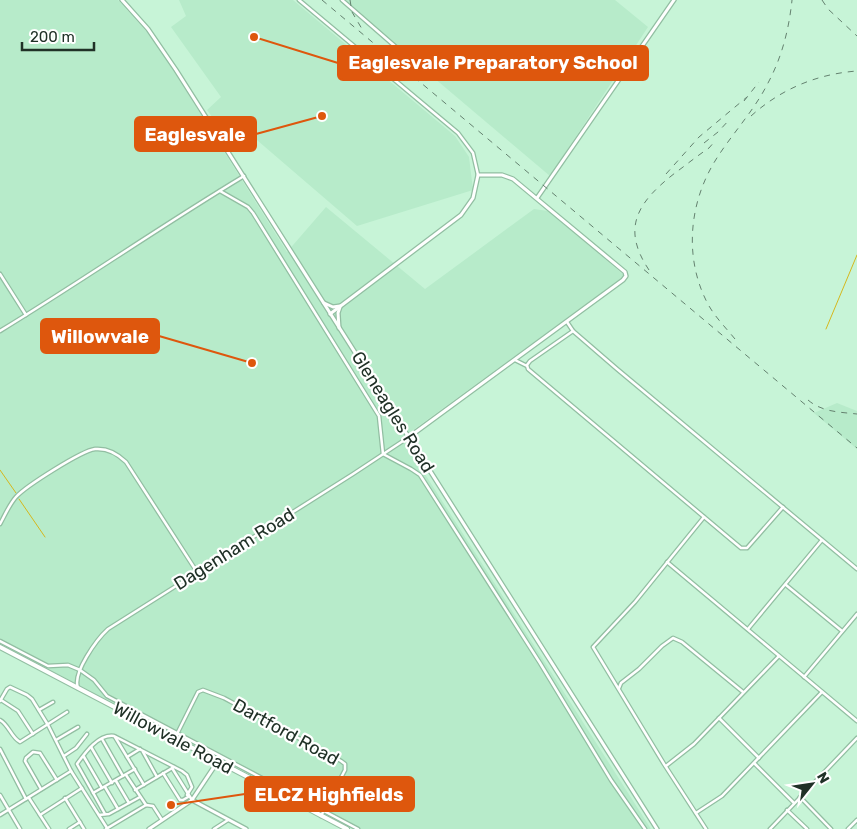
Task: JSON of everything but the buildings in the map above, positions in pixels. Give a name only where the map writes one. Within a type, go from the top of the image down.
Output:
[{"type":"main road","name":"Willowvale Road","points":[[0,647],[347,829]]},
{"type":"street","name":"Gleneagles Road","points":[[122,0],[163,49],[657,829]]},
{"type":"street","points":[[299,0],[458,133],[473,154],[478,176],[473,198],[461,215],[330,314]]},
{"type":"street","points":[[342,0],[420,68]]},
{"type":"street","points":[[537,198],[674,0]]},
{"type":"street","points":[[0,331],[244,176]]},
{"type":"street","points":[[409,437],[567,322],[623,280],[626,275],[623,270],[508,176],[478,176]]},
{"type":"street","points":[[220,191],[248,207],[253,213],[379,416],[383,454],[420,475],[540,663],[601,764],[645,829]]},
{"type":"street","points":[[0,274],[26,315]]},
{"type":"street","points":[[322,301],[333,307],[340,306]]},
{"type":"street","points":[[339,328],[338,313],[340,306]]},
{"type":"street","points":[[567,322],[573,331],[857,568]]},
{"type":"street","points":[[527,366],[530,361],[573,331]]},
{"type":"street","points":[[514,359],[527,366],[531,372],[741,548],[745,549],[783,507]]},
{"type":"street","name":"Dagenham Road","points":[[76,677],[98,640],[108,629],[409,437]]},
{"type":"street","points":[[0,524],[13,501],[22,492],[82,453],[96,449],[108,450],[121,457],[129,466],[197,572]]},
{"type":"street","points":[[704,517],[635,602],[594,646],[596,653],[706,829]]},
{"type":"street","points":[[748,629],[822,540]]},
{"type":"street","points":[[667,562],[857,721]]},
{"type":"street","points":[[786,585],[842,631]]},
{"type":"street","points":[[804,677],[857,614]]},
{"type":"street","points":[[619,688],[622,683],[673,638],[682,642],[743,692]]},
{"type":"street","points":[[0,641],[48,666],[68,665],[80,670],[94,680],[107,696],[358,829]]},
{"type":"street","points":[[666,766],[688,749],[779,656]]},
{"type":"street","points":[[67,682],[76,677],[78,688]]},
{"type":"street","points":[[33,735],[18,711],[0,700],[7,689],[12,688],[30,697],[48,725],[71,770],[106,828],[146,805],[153,806],[162,821]]},
{"type":"street","name":"Dartford Road","points":[[177,734],[198,692],[206,690],[344,762],[346,766],[343,775],[322,816]]},
{"type":"street","points":[[696,813],[722,796],[755,764],[822,692]]},
{"type":"street","points":[[39,711],[53,702]]},
{"type":"street","points":[[0,720],[7,725],[18,741],[22,741],[67,712]]},
{"type":"street","points":[[719,718],[759,758]]},
{"type":"street","points":[[56,740],[78,727]]},
{"type":"street","points":[[64,756],[76,748],[87,734]]},
{"type":"street","points":[[105,814],[77,766],[83,756],[102,739],[110,735],[114,736],[182,771],[192,783],[188,796],[180,800],[163,773]]},
{"type":"street","points":[[114,736],[144,785]]},
{"type":"street","points":[[770,829],[857,738]]},
{"type":"street","points":[[102,739],[146,805]]},
{"type":"street","points":[[91,748],[112,783]]},
{"type":"street","points":[[0,749],[28,799],[48,829]]},
{"type":"street","points":[[128,757],[142,750]]},
{"type":"street","points":[[142,750],[157,777]]},
{"type":"street","points":[[42,790],[25,761],[34,752],[40,753],[57,780]]},
{"type":"street","points":[[83,756],[118,809]]},
{"type":"street","points":[[149,829],[192,800],[218,761]]},
{"type":"street","points":[[755,764],[794,802]]},
{"type":"street","points":[[135,790],[172,767]]},
{"type":"street","points":[[172,767],[192,800],[246,829]]},
{"type":"street","points":[[87,795],[116,781],[135,769]]},
{"type":"street","points":[[0,815],[71,770]]},
{"type":"street","points":[[116,781],[129,803]]},
{"type":"street","points":[[40,815],[82,788]]},
{"type":"street","points":[[0,795],[20,829]]},
{"type":"street","points":[[99,815],[118,809],[140,797]]},
{"type":"street","points":[[800,797],[831,829]]},
{"type":"street","points":[[65,798],[84,829]]},
{"type":"street","points":[[787,810],[807,829]]},
{"type":"street","points":[[214,829],[228,820]]},
{"type":"street","points":[[848,829],[857,820]]},
{"type":"street","points":[[69,829],[80,822]]},
{"type":"shaded area","points":[[0,0],[118,0],[154,40],[287,252],[326,207],[425,289],[534,209],[548,211],[625,276],[402,438],[651,829],[355,829],[0,644]]},
{"type":"shaded area","points":[[179,0],[293,0],[455,136],[469,157],[473,190],[357,226],[237,123],[221,129],[207,110],[221,97],[171,27],[186,16]]},
{"type":"shaded area","points":[[342,0],[615,0],[648,27],[550,176]]},
{"type":"shaded area","points":[[837,403],[857,411],[857,449],[814,413]]},
{"type":"waterway","points":[[826,329],[857,255]]},
{"type":"waterway","points":[[0,470],[16,493]]},
{"type":"waterway","points":[[19,499],[45,537]]},
{"type":"railway","points":[[322,0],[857,448]]},
{"type":"railway","points":[[350,0],[352,12],[362,29]]},
{"type":"railway","points":[[735,339],[709,306],[701,289],[693,252],[692,233],[695,214],[699,196],[715,161],[756,103],[773,73],[784,43],[792,0]]},
{"type":"railway","points":[[822,0],[828,9],[857,36]]},
{"type":"railway","points":[[751,116],[775,98],[814,79],[857,71]]},
{"type":"railway","points":[[744,101],[759,82]]},
{"type":"railway","points":[[666,174],[699,137],[747,97]]},
{"type":"railway","points":[[704,143],[730,119]]},
{"type":"railway","points":[[649,270],[640,255],[636,241],[635,228],[643,205],[662,183],[709,148],[715,141]]},
{"type":"railway","points":[[808,400],[825,409],[857,414]]},
{"type":"place","name":"Eaglesvale Preparatory School","points":[[254,37]]},
{"type":"place","name":"Eaglesvale","points":[[322,116]]},
{"type":"place","name":"Willowvale","points":[[252,363]]},
{"type":"place","name":"ELCZ Highfields","points":[[171,805]]}]
